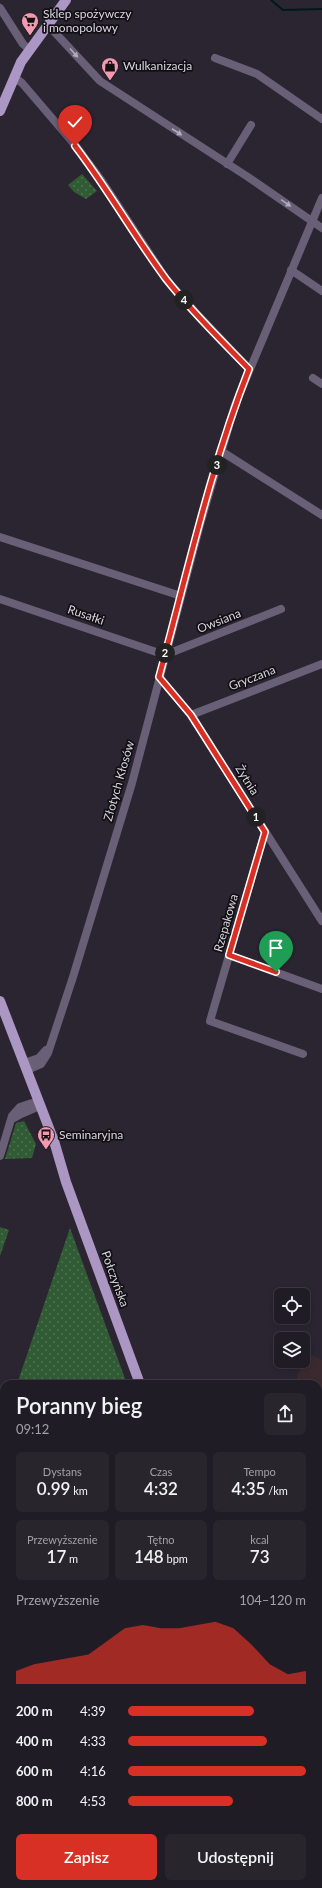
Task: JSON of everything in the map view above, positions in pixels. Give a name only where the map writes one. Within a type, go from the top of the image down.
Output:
[{"type":"main road","points":[[0,111],[14,77],[30,50],[66,0]]},
{"type":"main road","name":"Połczyńska","points":[[0,1003],[24,1067],[36,1105],[60,1160],[66,1182],[139,1380]]},
{"type":"street","points":[[0,8],[23,44],[30,50]]},
{"type":"street","points":[[48,24],[100,81],[228,164],[322,228]]},
{"type":"street","points":[[215,58],[257,74],[322,119]]},
{"type":"street","points":[[14,77],[22,83],[75,146],[101,180],[166,279],[249,369]]},
{"type":"street","points":[[228,164],[251,125]]},
{"type":"street","name":"Złotych Kłosów","points":[[24,1067],[37,1066],[44,1060],[48,1053],[73,977],[132,783],[201,521],[235,405],[322,198]]},
{"type":"street","points":[[291,270],[322,291]]},
{"type":"street","points":[[313,378],[322,384]]},
{"type":"street","points":[[221,451],[322,515]]},
{"type":"street","points":[[0,537],[181,596]]},
{"type":"street","name":"Rusałki","points":[[0,598],[165,655]]},
{"type":"street","name":"Owsiana","points":[[165,655],[281,609]]},
{"type":"street","name":"Gryczana","points":[[191,715],[322,664]]},
{"type":"street","name":"Żytnia","points":[[159,677],[191,715],[322,921]]},
{"type":"street","name":"Rzepakowa","points":[[265,832],[210,1021],[303,1054]]},
{"type":"street","points":[[229,955],[322,989]]},
{"type":"street","points":[[0,1156],[10,1124],[20,1114],[36,1105]]},
{"type":"shaded area","points":[[310,1354],[322,1360],[322,1380],[296,1380],[300,1368],[310,1368]]},
{"type":"green space","points":[[82,174],[97,191],[86,199],[74,192],[68,185]]},
{"type":"green space","points":[[24,1121],[36,1144],[32,1158],[5,1159],[16,1123]]},
{"type":"green space","points":[[0,1227],[9,1230],[0,1256]]},
{"type":"green space","points":[[70,1228],[126,1380],[18,1380]]},
{"type":"waterway","points":[[271,0],[283,10],[322,9]]},
{"type":"place","name":"Sklep spożywczy i monopolowy","points":[[30,36]]},
{"type":"place","name":"Wulkanizacja","points":[[110,81]]},
{"type":"place","name":"Seminaryjna","points":[[46,1150]]},
{"type":"route","points":[[75,146],[101,180],[166,279],[249,369],[235,405],[221,451],[159,677],[191,715],[265,832],[229,955],[276,972]]}]
